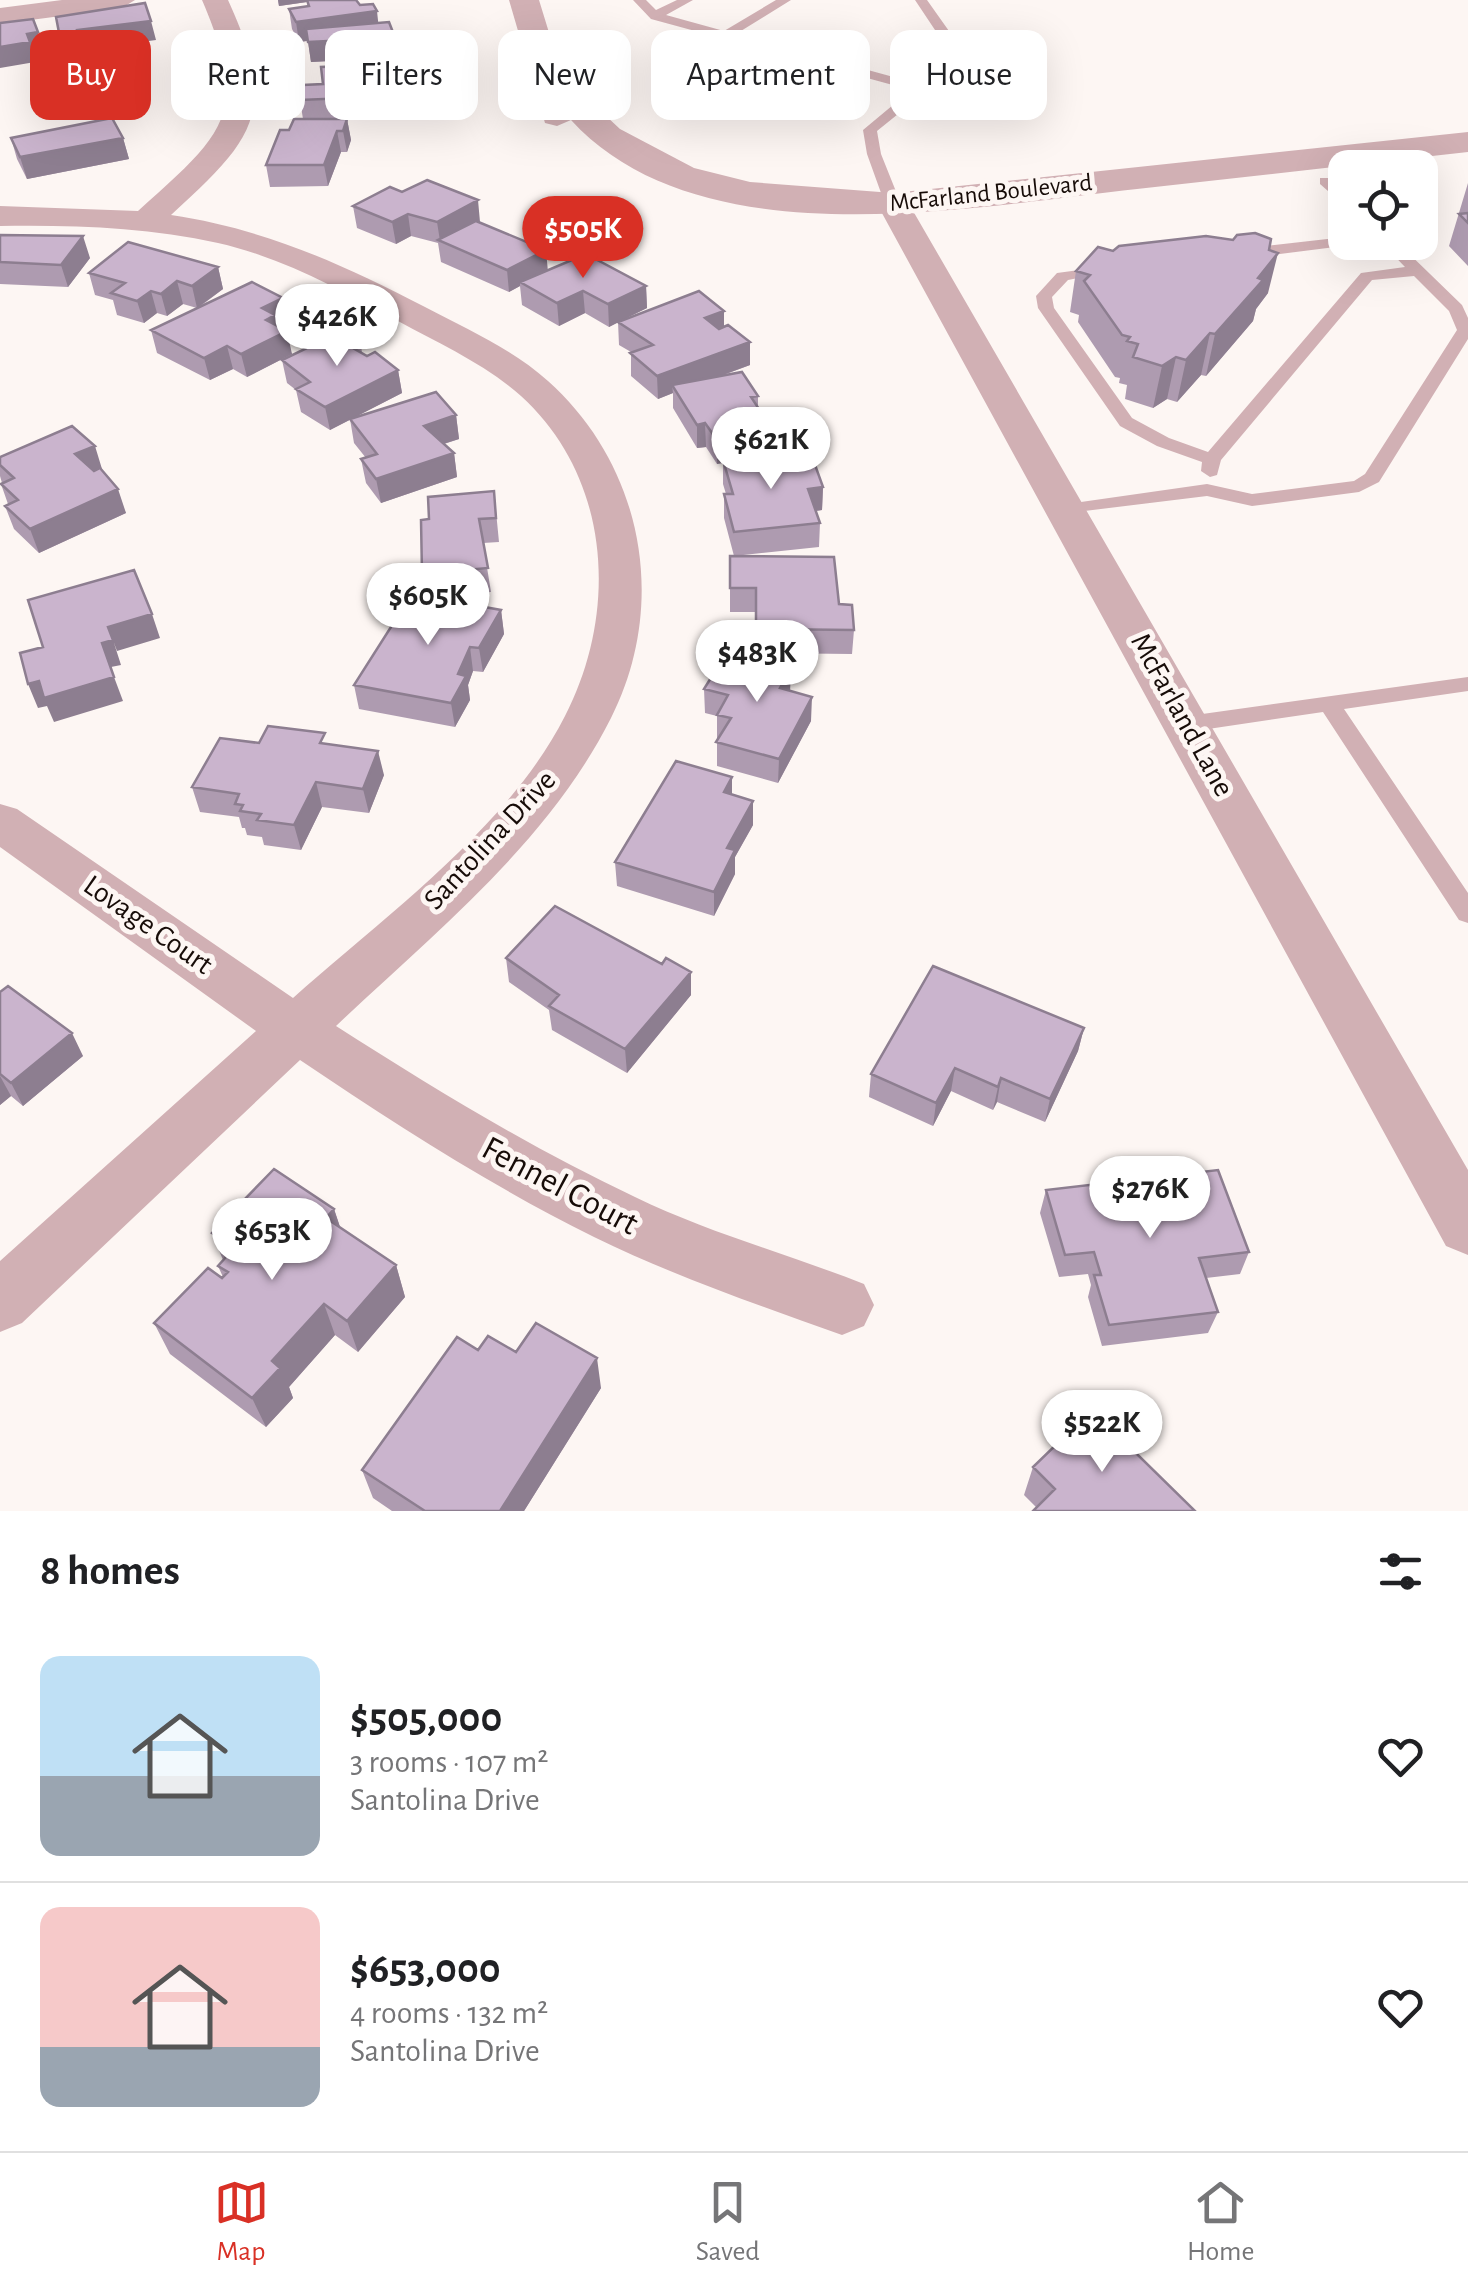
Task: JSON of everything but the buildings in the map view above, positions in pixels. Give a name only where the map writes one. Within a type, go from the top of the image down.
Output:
[{"type":"street","points":[[0,16],[122,0]]},
{"type":"street","points":[[146,221],[206,164],[237,115],[243,90],[241,65],[215,0]]},
{"type":"street","name":"McFarland Boulevard","points":[[524,0],[549,81],[553,108],[572,136],[632,176],[690,196],[760,213],[844,221],[1468,142]]},
{"type":"street","points":[[1438,170],[1468,168]]},
{"type":"street","name":"McFarland Boulevard","points":[[897,212],[1328,188]]},
{"type":"street","name":"McFarland Lane","points":[[897,212],[1188,724],[1456,1181],[1468,1227]]},
{"type":"street","name":"Santolina Drive","points":[[0,216],[146,221],[213,232],[297,256],[482,351],[534,389],[570,426],[602,478],[618,526],[624,578],[619,634],[605,680],[565,759],[490,849],[0,1302]]},
{"type":"street","name":"Lovage Court","points":[[0,822],[297,1028]]},
{"type":"street","name":"Fennel Court","points":[[297,1028],[442,1122],[543,1181],[640,1230],[842,1305]]},
{"type":"lane","points":[[639,0],[656,16],[708,30]]},
{"type":"lane","points":[[656,16],[687,0]]},
{"type":"lane","points":[[734,30],[785,0]]},
{"type":"lane","points":[[920,0],[941,30]]},
{"type":"lane","points":[[890,113],[870,130],[874,154],[897,212]]},
{"type":"lane","points":[[1212,256],[1328,244]]},
{"type":"lane","points":[[1067,510],[1207,490],[1252,500],[1359,486],[1372,478],[1466,329],[1456,310],[1406,260]]},
{"type":"lane","points":[[1118,267],[1063,276],[1044,296],[1046,308],[1126,422],[1163,442],[1212,459]]},
{"type":"lane","points":[[1207,490],[1212,459],[1367,276],[1418,272]]},
{"type":"lane","points":[[1188,724],[1468,684]]},
{"type":"lane","points":[[1329,704],[1468,913]]}]
